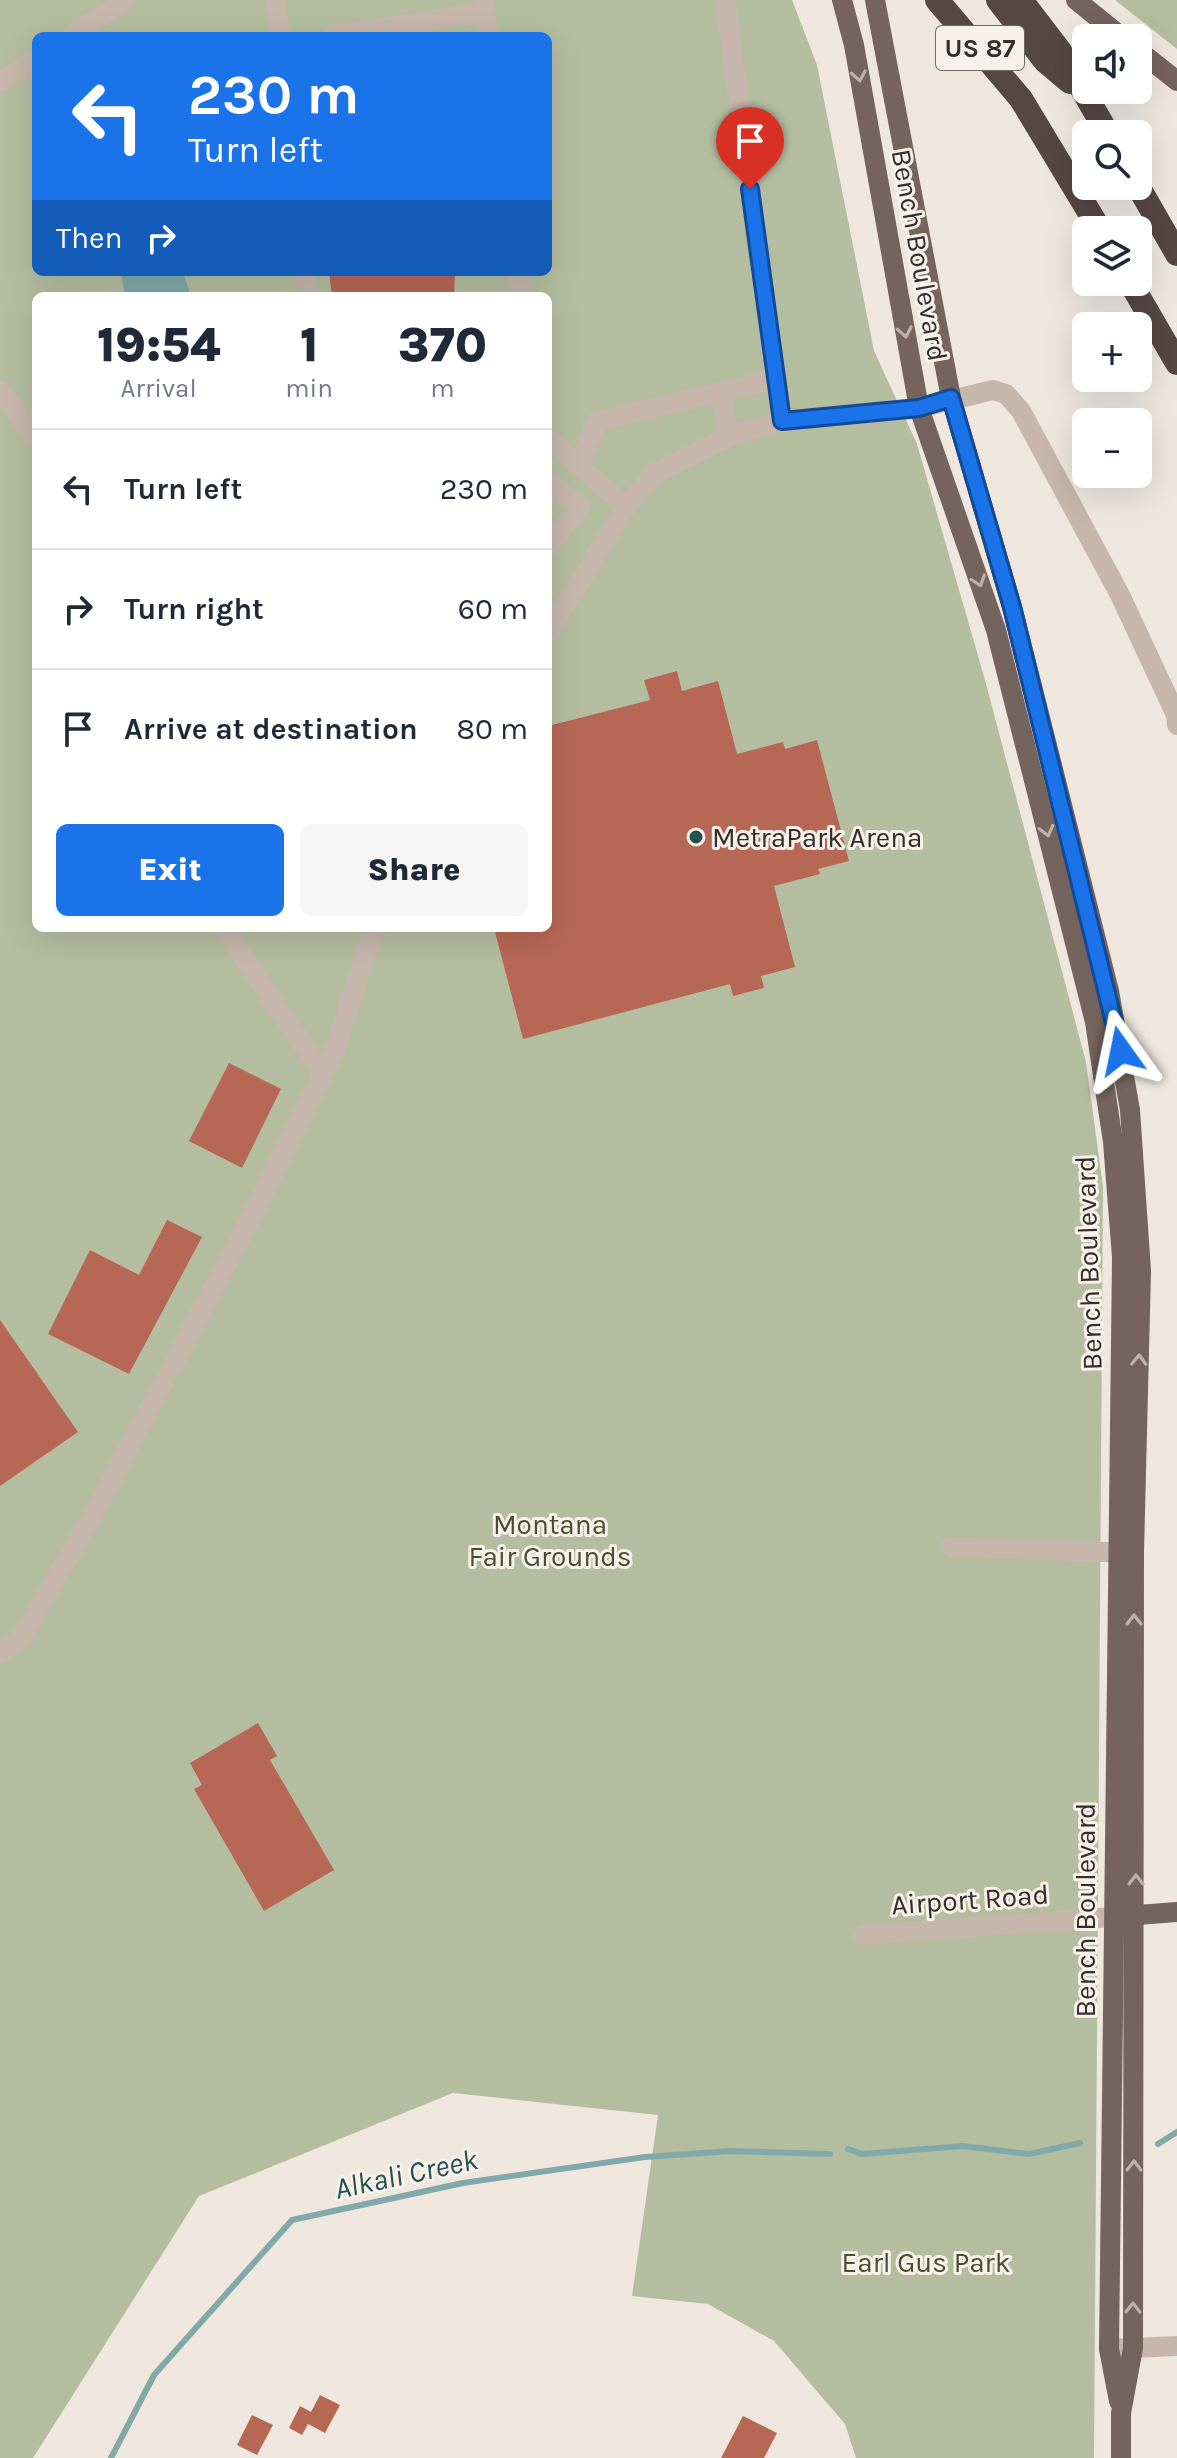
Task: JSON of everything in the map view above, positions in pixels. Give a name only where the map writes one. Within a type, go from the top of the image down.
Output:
[{"type":"highway","name":"US 87","points":[[937,0],[1021,99],[1092,216]]},
{"type":"highway","name":"US 87","points":[[998,0],[1045,61],[1072,85]]},
{"type":"highway","points":[[1021,0],[1060,51],[1072,73]]},
{"type":"highway","points":[[1146,200],[1177,254]]},
{"type":"highway","points":[[1138,296],[1177,363]]},
{"type":"main road","name":"Bench Boulevard","points":[[842,0],[854,45],[919,408],[996,630],[1095,1022],[1115,1158],[1122,1257],[1125,1553],[1113,1917],[1109,2349],[1121,2413]]},
{"type":"main road","points":[[875,0],[951,398],[1012,607],[1121,1051],[1135,1157],[1141,1247],[1125,1553],[1136,1915],[1133,2348],[1121,2413],[1121,2458]]},
{"type":"main road","points":[[1076,0],[1106,24]]},
{"type":"main road","points":[[1152,61],[1177,81]]},
{"type":"main road","name":"Airport Road","points":[[1113,1917],[1177,1912]]},
{"type":"street","points":[[77,32],[126,0]]},
{"type":"street","points":[[275,0],[279,32]]},
{"type":"street","points":[[725,0],[782,421]]},
{"type":"street","points":[[351,32],[484,6],[487,32]]},
{"type":"street","points":[[0,82],[32,61]]},
{"type":"street","points":[[578,466],[598,421],[776,379]]},
{"type":"street","points":[[0,390],[32,434]]},
{"type":"street","points":[[552,618],[626,507],[655,473],[729,436],[782,421],[919,408],[993,390],[1006,394],[1021,411],[1120,595],[1176,715],[1177,725]]},
{"type":"street","points":[[720,392],[729,436]]},
{"type":"street","points":[[552,442],[626,507]]},
{"type":"street","points":[[552,485],[580,507],[552,542]]},
{"type":"street","points":[[227,932],[323,1074]]},
{"type":"street","points":[[0,1653],[21,1638],[94,1513],[323,1074],[335,1049],[373,932]]},
{"type":"street","points":[[951,1547],[1125,1553]]},
{"type":"street","name":"Airport Road","points":[[863,1935],[1113,1917]]},
{"type":"street","points":[[1109,2349],[1177,2346]]},
{"type":"green space","name":"Montana Fair Grounds","points":[[0,0],[792,0],[817,65],[874,351],[917,444],[985,680],[1086,1062],[1103,1187],[1094,2458],[856,2458],[845,2424],[774,2341],[708,2304],[632,2296],[658,2115],[453,2093],[199,2196],[33,2458],[0,2458]]},
{"type":"green space","points":[[1115,0],[1177,0],[1177,49],[1152,29],[1152,24],[1145,24]]},
{"type":"water","points":[[122,276],[184,276],[190,292],[124,292]]},
{"type":"building","points":[[330,276],[455,276],[454,292],[332,292]]},
{"type":"building","name":"MetraPark Arena","points":[[677,671],[682,691],[718,681],[737,754],[783,742],[785,749],[817,740],[849,861],[818,869],[820,874],[774,886],[795,967],[761,976],[764,988],[733,996],[730,984],[523,1039],[495,932],[552,932],[552,725],[650,700],[644,680]]},
{"type":"building","points":[[229,1063],[281,1089],[242,1168],[189,1141]]},
{"type":"building","points":[[167,1220],[202,1237],[129,1374],[48,1334],[90,1250],[139,1275]]},
{"type":"building","points":[[0,1320],[78,1432],[0,1486]]},
{"type":"building","points":[[258,1723],[277,1756],[270,1760],[334,1870],[264,1911],[194,1789],[202,1785],[190,1763]]},
{"type":"building","points":[[320,2395],[340,2405],[325,2433],[308,2424],[302,2435],[289,2428],[300,2406],[311,2412]]},
{"type":"building","points":[[252,2415],[273,2425],[257,2455],[237,2445]]},
{"type":"building","points":[[743,2416],[777,2433],[764,2458],[721,2458]]},
{"type":"waterway","name":"Alkali Creek","points":[[1158,2144],[1177,2132]]},
{"type":"waterway","name":"Alkali Creek","points":[[848,2149],[862,2154],[963,2146],[1029,2154],[1080,2143]]},
{"type":"waterway","name":"Alkali Creek","points":[[111,2458],[154,2375],[292,2220],[463,2183],[645,2157],[732,2151],[830,2154]]},
{"type":"place","name":"MetraPark Arena","points":[[696,837]]},
{"type":"route","points":[[750,189],[782,421],[919,408],[951,398],[1012,607],[1109,991],[1121,1051]]},
{"type":"park label","name":"Earl Gus Park","points":[[926,2262]]}]
